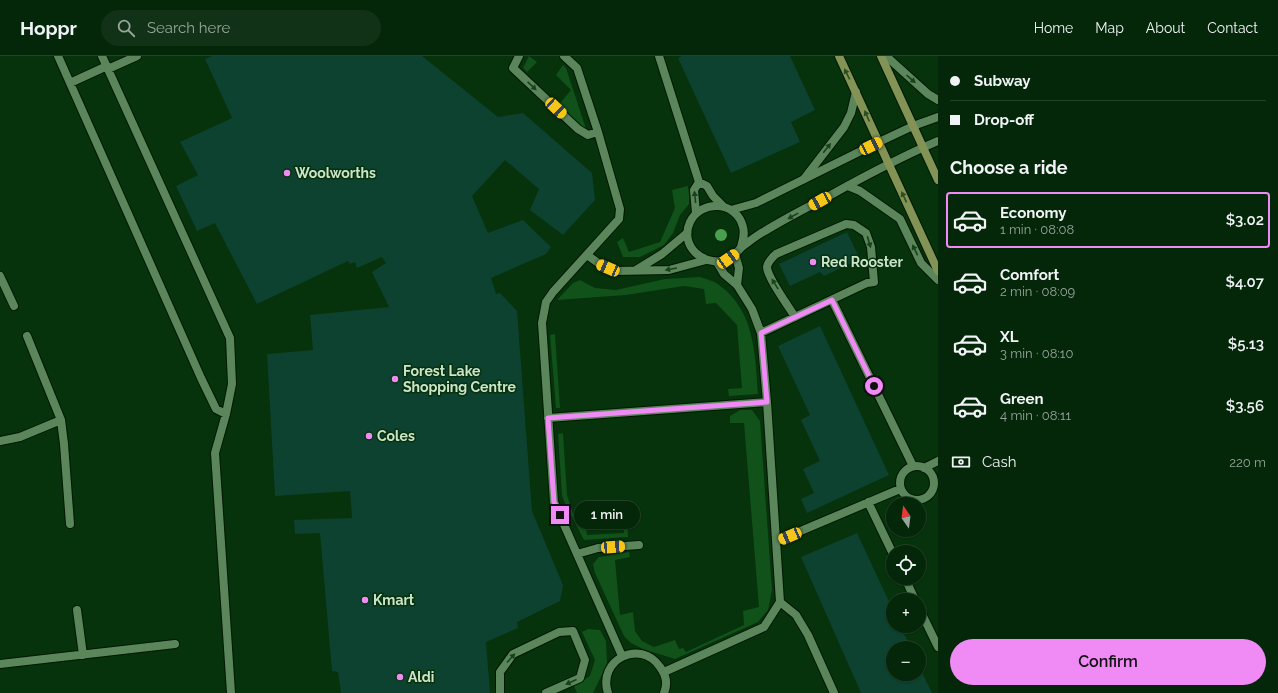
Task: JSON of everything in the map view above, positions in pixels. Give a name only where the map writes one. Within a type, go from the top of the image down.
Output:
[{"type":"main road","points":[[839,56],[938,271]]},
{"type":"main road","points":[[881,56],[938,180]]},
{"type":"street","points":[[58,56],[201,378],[216,409],[226,414]]},
{"type":"street","points":[[102,56],[230,338],[232,384],[226,414],[215,453],[231,693]]},
{"type":"street","points":[[70,83],[137,56]]},
{"type":"street","points":[[519,56],[513,68],[578,129],[588,135],[598,132]]},
{"type":"street","points":[[564,56],[577,68],[598,132],[620,209],[620,214],[616,222],[553,292],[546,302],[542,323],[554,502],[622,656]]},
{"type":"street","points":[[659,56],[699,182],[707,186],[713,196],[723,206],[731,210],[739,217],[743,226],[744,237],[741,247]]},
{"type":"street","points":[[886,56],[928,94],[938,100]]},
{"type":"street","points":[[804,179],[844,127],[851,113],[856,92]]},
{"type":"street","points":[[731,210],[756,202],[913,126],[938,117]]},
{"type":"street","points":[[723,206],[714,205],[705,208],[696,214],[690,222],[688,241],[692,250],[698,256],[706,260],[717,262],[728,259],[741,247],[764,231],[889,164],[938,141]]},
{"type":"street","points":[[696,214],[694,190],[699,182]]},
{"type":"street","points":[[848,186],[860,192],[900,219],[921,263],[938,280]]},
{"type":"street","points":[[761,333],[874,282],[871,248],[866,232],[854,225],[846,224],[776,254],[769,261],[767,267],[770,276],[795,317]]},
{"type":"street","points":[[636,270],[662,254],[688,233]]},
{"type":"street","points":[[735,254],[739,268],[737,285]]},
{"type":"street","points":[[587,255],[616,271],[669,270],[706,260]]},
{"type":"street","points":[[664,672],[764,627],[780,602],[777,541],[761,333],[752,308],[737,285],[724,274],[717,262]]},
{"type":"street","points":[[0,276],[14,306]]},
{"type":"street","points":[[832,300],[913,466]]},
{"type":"street","points":[[27,336],[61,420],[70,524]]},
{"type":"street","points":[[548,418],[767,402]]},
{"type":"street","points":[[0,441],[20,437],[61,420]]},
{"type":"street","points":[[924,468],[938,461]]},
{"type":"street","points":[[913,466],[919,466],[929,471],[936,480],[934,487],[928,496],[918,501],[907,498],[900,489],[900,477],[903,472],[913,466]]},
{"type":"street","points":[[777,541],[900,489]]},
{"type":"street","points":[[868,502],[889,545]]},
{"type":"street","points":[[578,554],[598,548],[639,545]]},
{"type":"street","points":[[780,602],[796,615],[808,635],[834,693]]},
{"type":"street","points":[[77,610],[83,655]]},
{"type":"street","points":[[926,622],[938,647]]},
{"type":"street","points":[[500,693],[500,672],[513,654],[559,632],[573,631],[586,660],[580,678],[546,693]]},
{"type":"street","points":[[0,664],[175,644]]},
{"type":"street","points":[[608,693],[606,688],[607,674],[612,664],[622,656],[632,653],[640,654],[656,660],[664,672],[666,682],[665,692]]},
{"type":"green space","points":[[529,56],[537,62],[527,72],[523,68]]},
{"type":"green space","points":[[563,65],[566,68],[588,135],[556,108],[571,90],[556,75]]},
{"type":"green space","points":[[688,186],[689,204],[680,215],[673,233],[664,245],[640,257],[623,257],[617,242],[623,238],[629,252],[660,242],[675,208],[672,190]]},
{"type":"green space","points":[[700,277],[717,284],[731,296],[740,307],[751,334],[756,364],[758,394],[729,396],[728,389],[742,388],[737,325],[716,303],[706,304],[704,289],[684,286],[626,295],[557,300],[573,283],[580,280],[595,288],[616,290],[665,279]]},
{"type":"green space","points":[[555,334],[560,408],[556,408],[550,335]]},
{"type":"green space","points":[[740,410],[752,410],[760,421],[772,590],[768,610],[758,622],[675,659],[643,649],[631,643],[624,636],[595,573],[593,564],[599,557],[629,552],[630,557],[615,560],[620,615],[633,612],[635,631],[642,641],[654,647],[675,640],[679,649],[683,648],[686,652],[744,625],[743,611],[759,607],[744,423],[730,423],[730,416]]},
{"type":"green space","points":[[563,433],[567,495],[573,514],[580,515],[581,521],[585,521],[587,535],[624,533],[624,519],[627,519],[628,537],[584,540],[562,495],[558,434]]},
{"type":"green space","points":[[588,629],[600,630],[606,641],[607,664],[593,693],[577,693],[574,686],[590,676],[595,660],[582,632]]},
{"type":"building","name":"Forest Lake Shopping Centre","points":[[212,56],[422,56],[498,117],[523,113],[592,173],[595,200],[563,235],[530,210],[539,189],[505,160],[472,196],[488,233],[523,220],[551,247],[546,254],[491,278],[496,294],[500,293],[517,311],[532,511],[563,585],[560,601],[517,622],[518,628],[486,642],[490,693],[341,693],[338,672],[332,671],[320,533],[295,534],[294,520],[352,518],[350,491],[275,496],[267,354],[313,350],[310,315],[389,307],[372,272],[386,263],[382,257],[357,268],[355,262],[350,264],[348,261],[257,304],[215,223],[197,231],[176,186],[198,175],[180,142],[232,118],[205,59]]},
{"type":"building","points":[[682,56],[790,56],[815,110],[791,122],[800,142],[731,173],[678,58]]},
{"type":"building","points":[[847,232],[860,259],[824,276],[820,272],[790,286],[779,264]]},
{"type":"building","points":[[820,326],[889,475],[807,513],[801,499],[814,493],[803,469],[820,461],[801,420],[810,415],[778,346]]},
{"type":"building","points":[[857,533],[886,595],[886,633],[904,633],[908,641],[886,641],[886,681],[926,681],[932,693],[861,693],[801,557]]},
{"type":"place","name":"Woolworths","points":[[287,173]]},
{"type":"place","name":"Red Rooster","points":[[813,262]]},
{"type":"place","name":"Forest Lake Shopping Centre","points":[[395,379]]},
{"type":"place","name":"Coles","points":[[369,436]]},
{"type":"place","name":"Kmart","points":[[365,600]]},
{"type":"place","name":"Aldi","points":[[400,677]]},
{"type":"route","points":[[560,515],[554,502],[548,418],[767,402],[761,333],[832,300],[874,386]]}]
